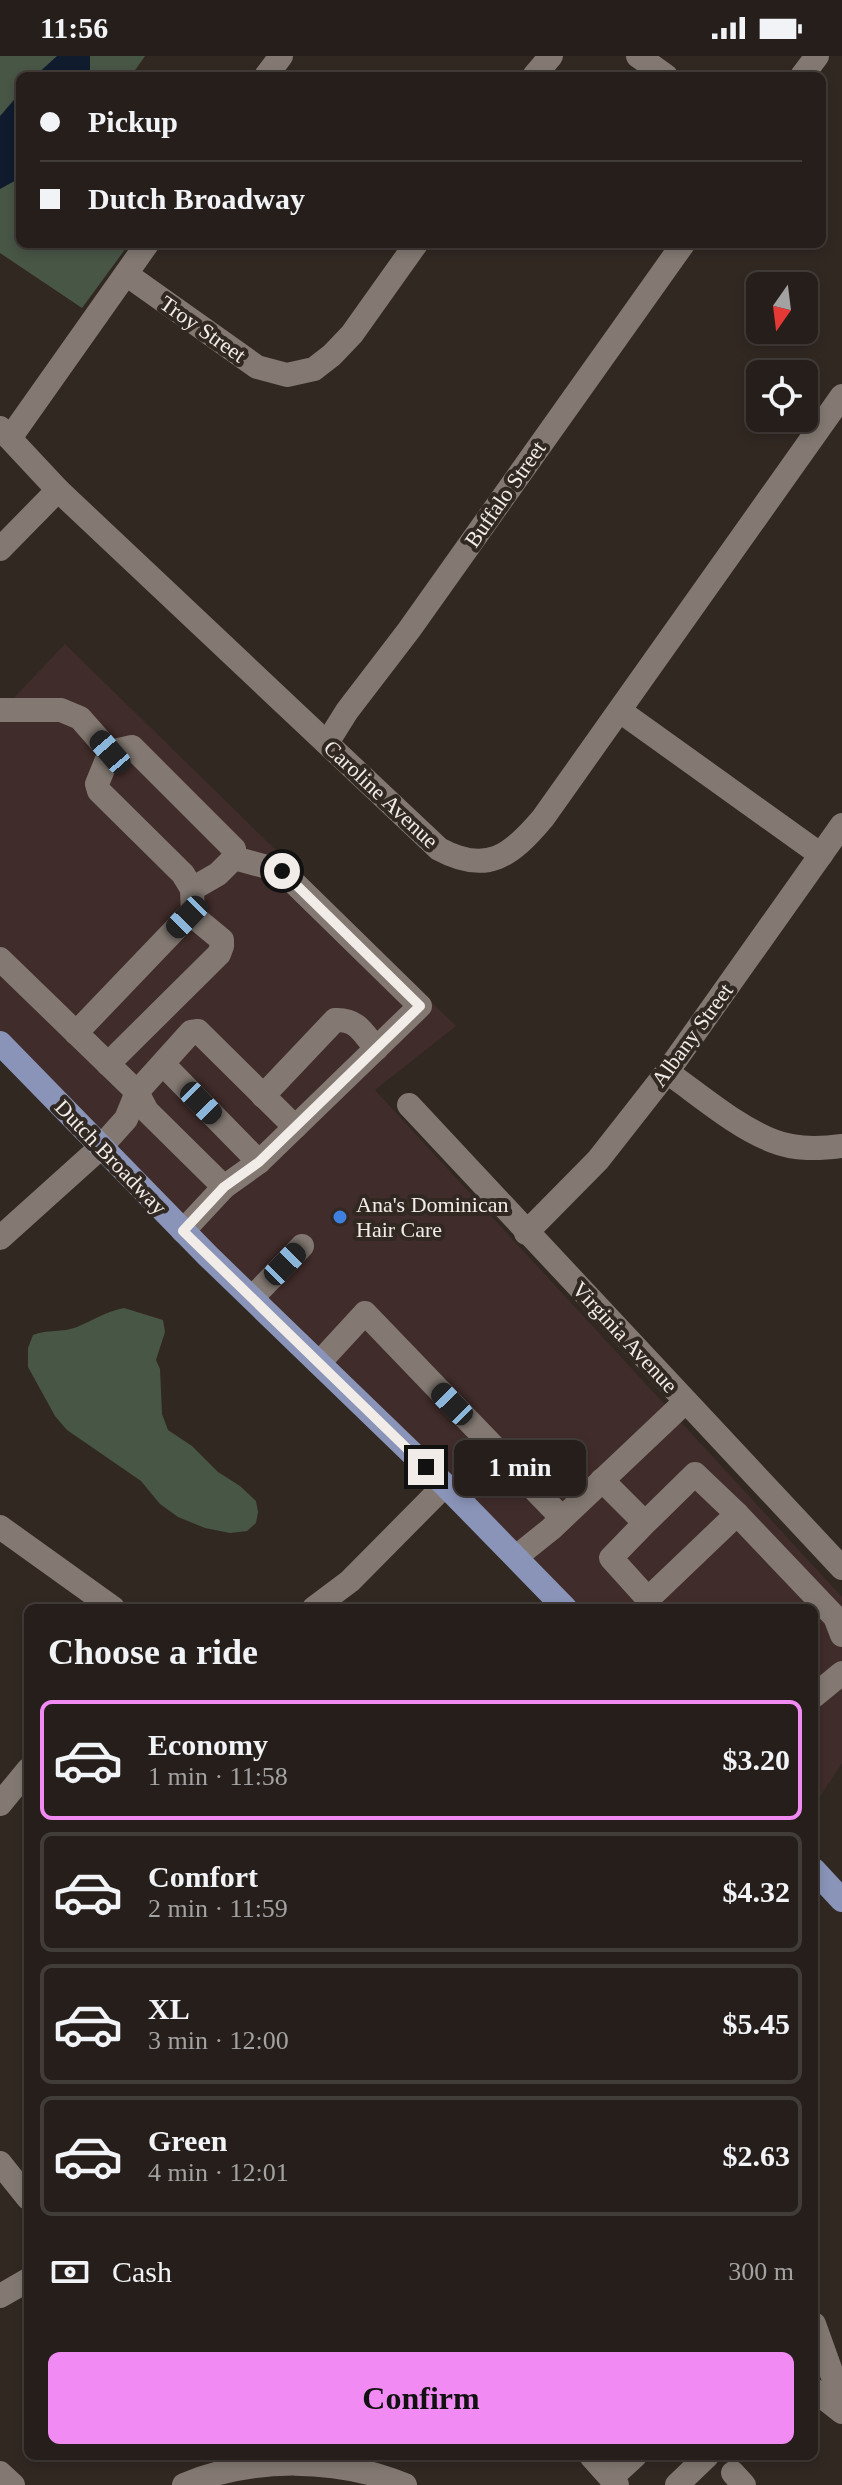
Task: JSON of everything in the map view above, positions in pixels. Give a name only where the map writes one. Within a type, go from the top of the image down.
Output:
[{"type":"main road","name":"Dutch Broadway","points":[[0,1043],[183,1231],[445,1485],[561,1604]]},
{"type":"main road","points":[[818,1874],[842,1900]]},
{"type":"street","points":[[537,72],[551,56]]},
{"type":"street","points":[[638,56],[660,72]]},
{"type":"street","points":[[5,433],[144,248]]},
{"type":"street","name":"Troy Street","points":[[126,274],[257,367],[287,375],[314,369],[332,355],[352,334],[413,248]]},
{"type":"street","name":"Buffalo Street","points":[[327,743],[680,248]]},
{"type":"street","name":"Caroline Avenue","points":[[5,433],[58,490],[439,849],[458,859],[479,863],[502,857],[526,839],[543,818],[842,396]]},
{"type":"street","points":[[0,549],[58,490]]},
{"type":"street","points":[[0,710],[61,710],[80,718],[110,752]]},
{"type":"street","points":[[620,711],[821,855]]},
{"type":"street","points":[[110,752],[132,747],[234,849],[234,858],[218,874],[192,889]]},
{"type":"street","points":[[108,1064],[219,954],[222,946],[222,940],[193,916],[192,889],[183,874],[99,791],[97,784],[110,752]]},
{"type":"street","name":"Albany Street","points":[[526,1233],[598,1160],[667,1072],[842,825]]},
{"type":"street","points":[[183,1231],[224,1187],[259,1162],[420,1006],[282,871],[234,858]]},
{"type":"street","points":[[76,1033],[187,917],[193,916]]},
{"type":"street","points":[[0,959],[137,1092],[147,1111],[224,1187]]},
{"type":"street","points":[[263,1096],[335,1020],[349,1020],[376,1049]]},
{"type":"street","points":[[0,1238],[100,1148],[126,1119],[137,1092],[191,1032],[198,1031],[295,1127]]},
{"type":"street","points":[[163,1064],[259,1162]]},
{"type":"street","points":[[667,1072],[748,1129],[774,1142],[819,1149],[842,1146]]},
{"type":"street","name":"Virginia Avenue","points":[[409,1105],[685,1402],[838,1557]]},
{"type":"street","points":[[252,1298],[302,1246]]},
{"type":"street","points":[[319,1363],[365,1313],[562,1518]]},
{"type":"street","points":[[516,1557],[685,1402]]},
{"type":"street","points":[[737,1514],[653,1603],[611,1558],[695,1474],[737,1514],[835,1617],[842,1635]]},
{"type":"street","points":[[602,1480],[645,1523]]},
{"type":"street","points":[[319,1604],[350,1581],[445,1485]]},
{"type":"street","points":[[0,1527],[107,1604]]},
{"type":"street","points":[[818,1693],[842,1673]]},
{"type":"street","points":[[0,2163],[24,2193]]},
{"type":"street","points":[[0,2296],[24,2282]]},
{"type":"street","points":[[818,2335],[842,2402]]},
{"type":"street","points":[[818,2393],[842,2412]]},
{"type":"street","points":[[595,2460],[614,2482],[632,2460]]},
{"type":"street","points":[[677,2485],[703,2460]]},
{"type":"street","points":[[184,2485],[242,2468],[279,2464],[343,2467],[405,2485]]},
{"type":"street","points":[[0,2473],[13,2485]]},
{"type":"shaded area","points":[[65,644],[456,1026],[375,1090],[842,1597],[842,1763],[818,1800],[818,1604],[570,1604],[0,1038],[0,703],[9,703]]},
{"type":"green space","points":[[0,56],[145,56],[134,72],[16,72],[16,248],[126,248],[82,308],[0,253]]},
{"type":"green space","points":[[124,1308],[163,1320],[165,1332],[156,1360],[160,1369],[162,1414],[168,1430],[192,1446],[218,1472],[256,1501],[256,1523],[247,1531],[230,1533],[205,1528],[178,1517],[160,1504],[141,1481],[67,1430],[55,1416],[28,1367],[28,1348],[33,1335],[71,1329]]},
{"type":"water","points":[[57,56],[90,56],[90,72],[39,72]]},
{"type":"water","points":[[16,98],[16,180],[0,189],[0,116]]},
{"type":"place","name":"Ana's Dominican Hair Care","points":[[340,1217]]},
{"type":"route","points":[[282,871],[420,1006],[259,1162],[224,1187],[183,1231],[426,1467]]}]
